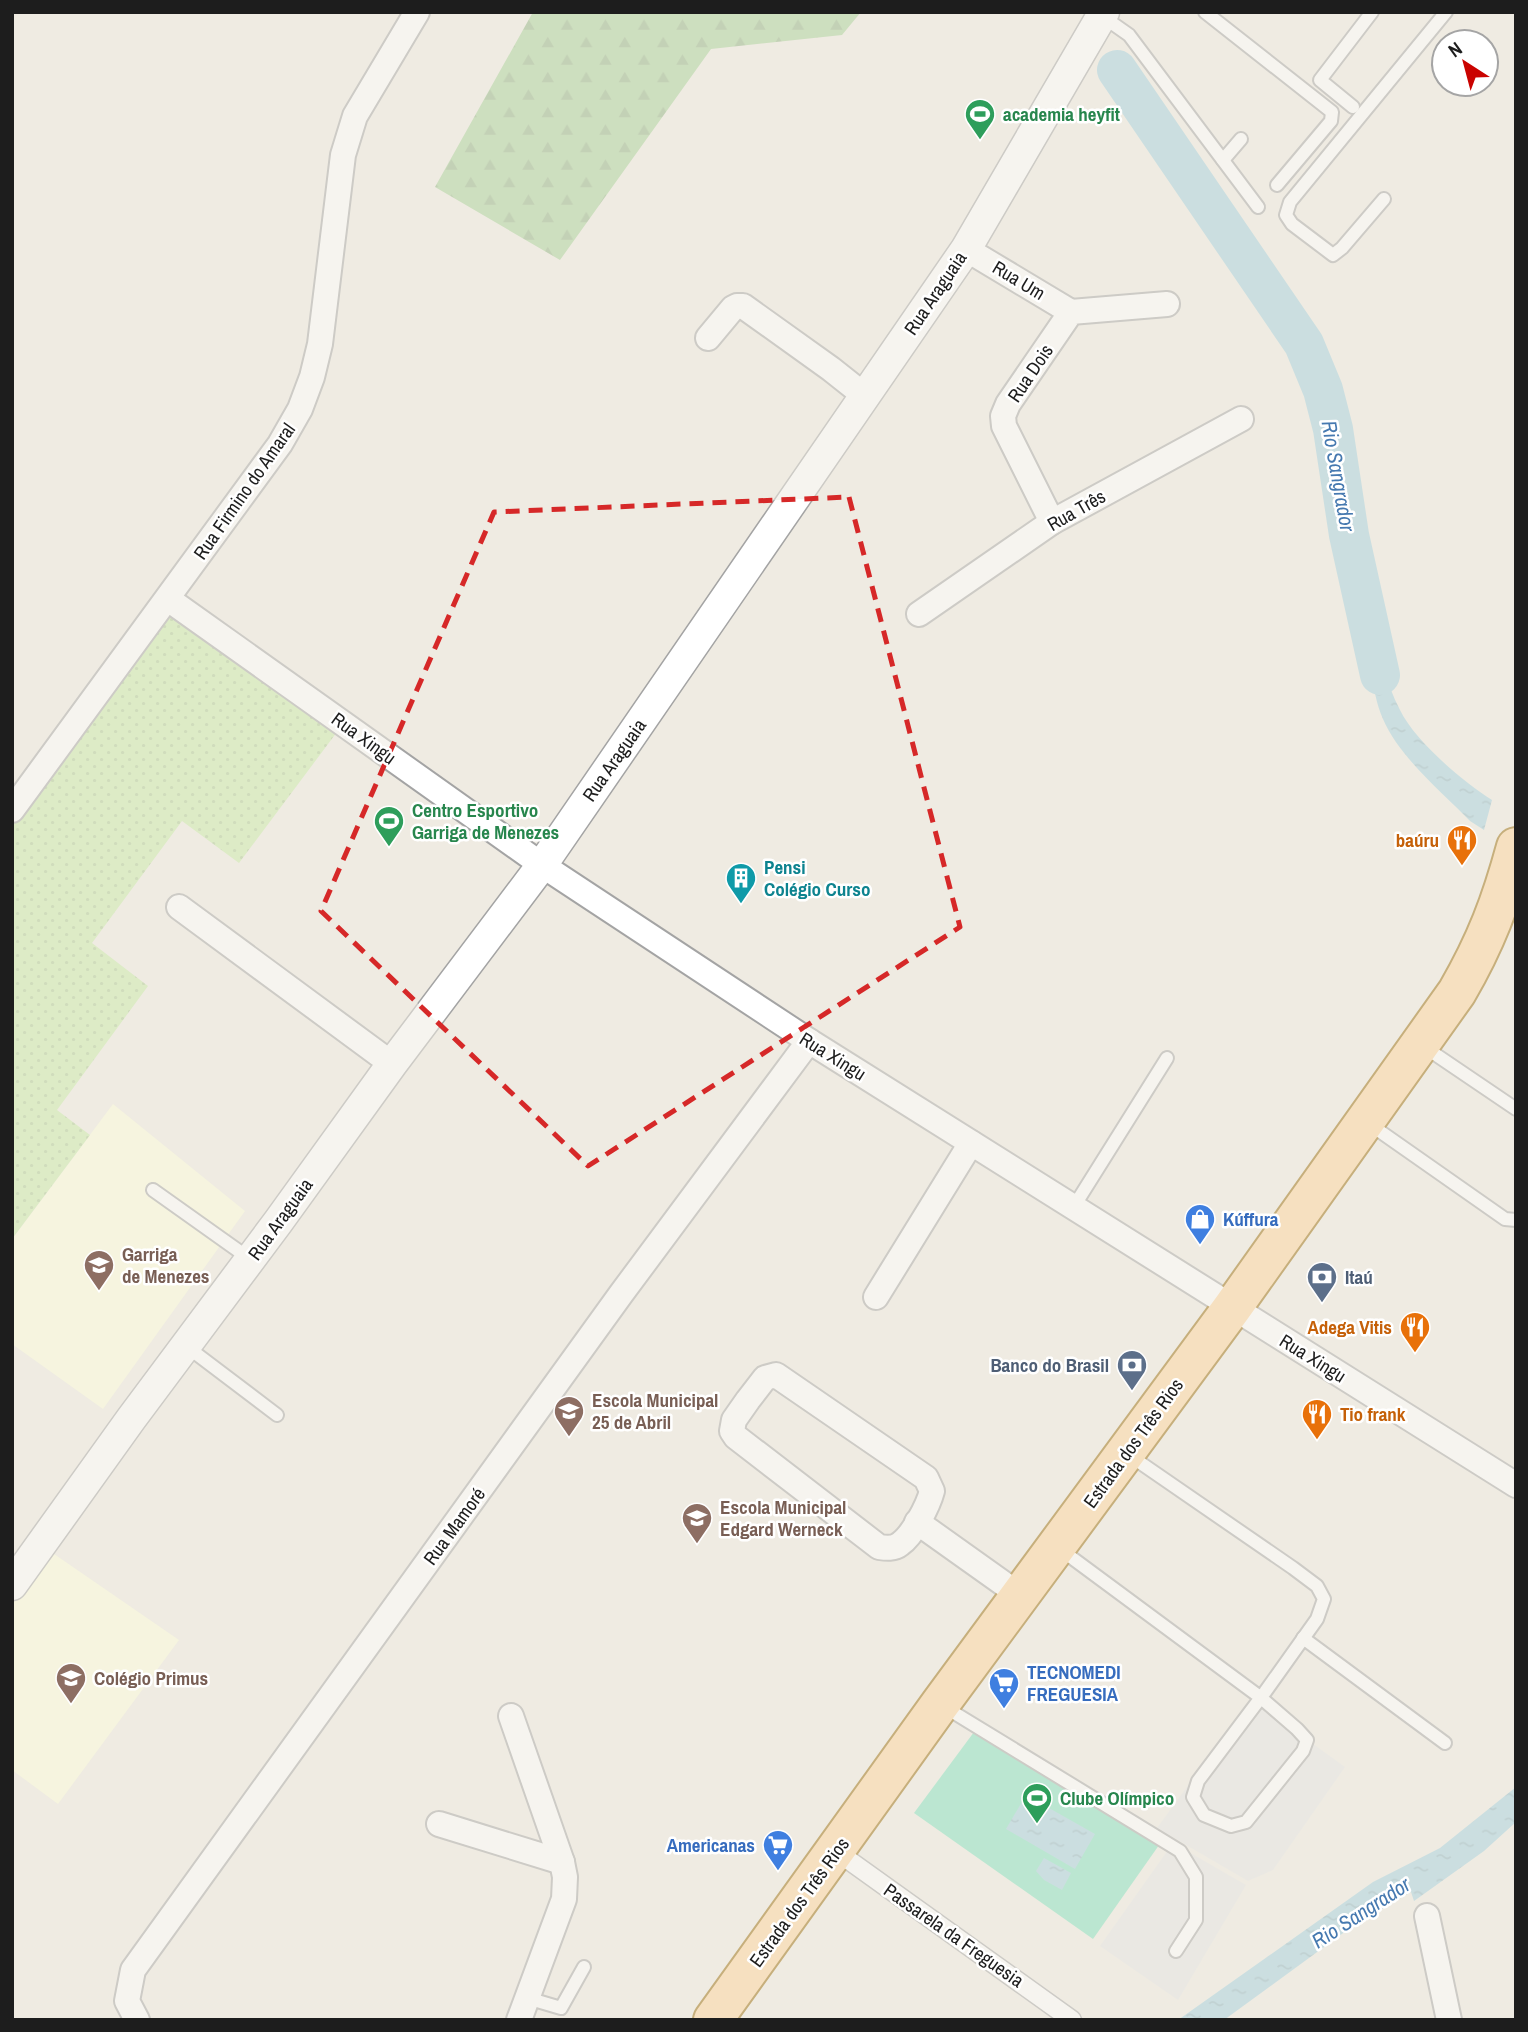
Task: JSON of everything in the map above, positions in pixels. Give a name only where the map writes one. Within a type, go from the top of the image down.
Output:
[{"type":"main road","name":"Estrada dos Três Rios","points":[[713,2020],[940,1704],[1232,1308],[1457,992],[1479,954],[1513,872]]},
{"type":"street","name":"Rua Firmino do Amaral","points":[[12,810],[280,444],[300,409],[320,344],[343,155],[349,132],[359,109],[417,12]]},
{"type":"street","name":"Rua Araguaia","points":[[12,1585],[392,1063],[542,865],[966,249],[1103,14]]},
{"type":"street","name":"Rua Um","points":[[966,249],[1071,312]]},
{"type":"street","points":[[1071,312],[1167,304]]},
{"type":"street","points":[[708,338],[733,308],[743,306],[865,396]]},
{"type":"street","name":"Rua Dois","points":[[1052,522],[1008,438],[1003,416],[1071,312]]},
{"type":"street","name":"Rua Três","points":[[919,614],[1052,522],[1241,419]]},
{"type":"street","name":"Rua Xingu","points":[[168,599],[542,865],[809,1041],[1516,1485]]},
{"type":"street","points":[[179,907],[392,1063]]},
{"type":"street","name":"Rua Mamoré","points":[[138,2020],[127,2001],[133,1970],[621,1294],[809,1041]]},
{"type":"street","points":[[876,1297],[971,1143]]},
{"type":"street","points":[[776,1375],[785,1379],[926,1478],[932,1492],[917,1522],[901,1544],[889,1549],[879,1547],[737,1437],[732,1431],[734,1420],[765,1378],[776,1375]]},
{"type":"street","points":[[917,1522],[1021,1596]]},
{"type":"street","points":[[511,1716],[565,1877],[564,1899],[523,2009]]},
{"type":"street","points":[[439,1824],[562,1862]]},
{"type":"street","name":"Passarela da Freguesia","points":[[836,1851],[1072,2020]]},
{"type":"street","points":[[1427,1916],[1449,2020]]},
{"type":"lane","points":[[1205,12],[1332,112],[1331,121],[1277,185]]},
{"type":"lane","points":[[1353,107],[1320,80],[1372,12]]},
{"type":"lane","points":[[1384,199],[1342,248],[1332,255],[1292,224],[1286,215],[1290,202],[1447,12]]},
{"type":"lane","points":[[1103,14],[1129,35],[1258,207]]},
{"type":"lane","points":[[1223,160],[1241,139]]},
{"type":"lane","points":[[1420,1044],[1516,1109]]},
{"type":"lane","points":[[1073,1208],[1167,1058]]},
{"type":"lane","points":[[1364,1121],[1505,1219],[1516,1220]]},
{"type":"lane","points":[[153,1190],[250,1260]]},
{"type":"lane","points":[[186,1346],[277,1415]]},
{"type":"lane","points":[[1057,1547],[1260,1698],[1297,1728],[1307,1740],[1303,1751],[1247,1822],[1231,1826],[1204,1815],[1193,1797],[1198,1781],[1260,1698],[1317,1619],[1324,1599],[1317,1586],[1126,1453]]},
{"type":"lane","points":[[1303,1638],[1445,1744]]},
{"type":"lane","points":[[940,1704],[1180,1851],[1196,1877],[1196,1920],[1177,1951]]},
{"type":"lane","points":[[523,2009],[561,2008],[584,1967]]},
{"type":"highlighted area","points":[[849,497],[960,927],[588,1166],[321,911],[494,512]]},
{"type":"shaded area","name":"Garriga de Menezes","points":[[113,1104],[245,1211],[103,1409],[12,1344],[12,1239]]},
{"type":"shaded area","name":"Colégio Primus","points":[[41,1545],[179,1640],[58,1804],[12,1770],[12,1585]]},
{"type":"shaded area","points":[[1251,1699],[1345,1767],[1273,1870],[1248,1881],[1157,1828]]},
{"type":"shaded area","points":[[1173,1843],[1246,1885],[1178,2000],[1100,1946]]},
{"type":"green space","points":[[533,12],[861,12],[842,35],[711,49],[560,260],[435,187]]},
{"type":"green space","points":[[165,604],[340,728],[239,863],[182,821],[92,943],[148,986],[57,1110],[90,1135],[12,1239],[12,816]]},
{"type":"green space","name":"Clube Olímpico","points":[[974,1732],[1164,1838],[1093,1939],[914,1813]]},
{"type":"water","points":[[1368,623],[1391,689],[1407,722],[1441,760],[1492,800],[1484,830],[1470,821],[1422,773],[1390,733],[1376,696]]},
{"type":"water","points":[[1516,1787],[1516,1822],[1484,1851],[1414,1901],[1411,1892],[1350,1928],[1224,2020],[1178,2020],[1373,1882],[1440,1848]]},
{"type":"water","points":[[1026,1795],[1095,1834],[1075,1869],[1006,1829]]},
{"type":"water","points":[[1044,1858],[1071,1873],[1062,1890],[1044,1880],[1036,1871]]},
{"type":"waterway","name":"Rio Sangrador","points":[[1117,70],[1304,344],[1323,390],[1333,429],[1349,535],[1380,675]]},
{"type":"place","name":"academia heyfit","points":[[980,141]]},
{"type":"place","name":"Centro Esportivo Garriga de Menezes","points":[[389,848]]},
{"type":"place","name":"baúru","points":[[1462,867]]},
{"type":"place","name":"Pensi Colégio Curso","points":[[741,905]]},
{"type":"place","name":"Kúffura","points":[[1200,1246]]},
{"type":"place","name":"Garriga de Menezes","points":[[99,1292]]},
{"type":"place","name":"Itaú","points":[[1322,1304]]},
{"type":"place","name":"Adega Vitis","points":[[1415,1354]]},
{"type":"place","name":"Banco do Brasil","points":[[1132,1392]]},
{"type":"place","name":"Escola Municipal 25 de Abril","points":[[569,1438]]},
{"type":"place","name":"Tio frank","points":[[1317,1441]]},
{"type":"place","name":"Escola Municipal Edgard Werneck","points":[[697,1545]]},
{"type":"place","name":"Colégio Primus","points":[[71,1705]]},
{"type":"place","name":"TECNOMEDI FREGUESIA","points":[[1004,1710]]},
{"type":"place","name":"Clube Olímpico","points":[[1037,1825]]},
{"type":"place","name":"Americanas","points":[[778,1872]]}]
